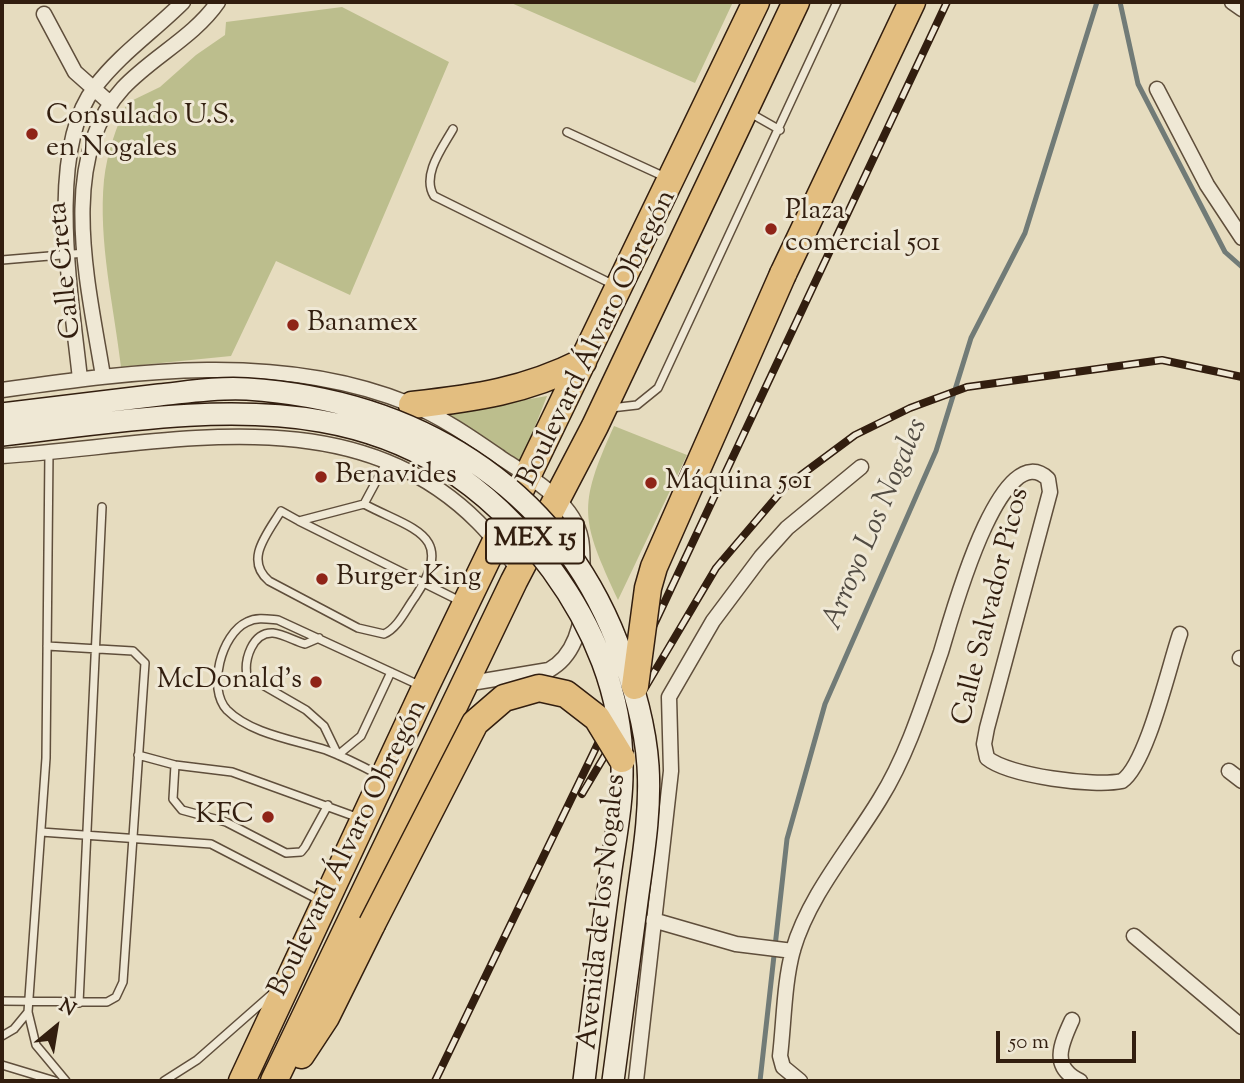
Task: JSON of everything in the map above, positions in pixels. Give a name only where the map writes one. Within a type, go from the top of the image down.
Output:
[{"type":"highway","name":"Boulevard Álvaro Obregón","points":[[242,1081],[425,688],[756,2]]},
{"type":"highway","name":"Boulevard Álvaro Obregón","points":[[275,1081],[520,571],[603,408],[796,2]]},
{"type":"highway","points":[[635,687],[648,588],[657,558],[783,274],[912,2]]},
{"type":"highway","points":[[412,405],[507,393],[546,381],[583,362]]},
{"type":"highway","points":[[275,1081],[315,1036],[475,723],[504,698],[540,688],[566,694],[597,718],[622,759]]},
{"type":"main road","name":"Avenida de los Nogales","points":[[2,414],[243,388],[344,402],[394,419],[452,448],[551,510],[610,622],[635,687],[645,732],[648,805],[613,1081]]},
{"type":"main road","name":"Avenida de los Nogales","points":[[2,435],[221,412],[283,414],[342,424],[441,466],[478,490],[533,544],[561,582],[592,635],[610,684],[622,759],[620,812],[584,1081]]},
{"type":"street","name":"Calle Creta","points":[[80,379],[65,211],[67,165],[77,127],[93,89],[131,48],[183,2]]},
{"type":"street","name":"Calle Creta","points":[[103,376],[85,253],[83,186],[92,147],[110,103],[134,78],[197,25],[218,2]]},
{"type":"street","points":[[1232,2],[1242,9]]},
{"type":"street","points":[[44,14],[75,72],[110,103]]},
{"type":"street","points":[[1157,89],[1207,186],[1242,238]]},
{"type":"street","points":[[2,390],[103,376],[212,370],[292,373],[341,382],[412,405],[439,418],[528,476],[551,510],[571,517],[581,539],[584,584],[574,643],[566,657],[549,670],[465,684]]},
{"type":"street","points":[[2,456],[247,435],[330,443],[410,472],[477,521],[520,571]]},
{"type":"street","points":[[636,1081],[671,771],[667,706],[674,684],[713,621],[761,557],[787,528],[860,467]]},
{"type":"street","name":"Calle Salvador Picos","points":[[793,951],[811,910],[882,796],[910,738],[979,538],[999,499],[1019,474],[1031,470],[1043,475],[1050,484],[1050,492],[987,728],[984,744],[987,758],[999,766],[1078,783],[1122,781],[1133,771],[1143,749],[1180,634]]},
{"type":"street","points":[[1229,771],[1242,781]]},
{"type":"street","points":[[653,920],[736,944],[793,951],[780,1056],[783,1067],[800,1081]]},
{"type":"street","points":[[1134,936],[1242,1027]]},
{"type":"street","points":[[1072,1020],[1059,1055],[1065,1072],[1080,1081]]},
{"type":"lane","points":[[603,408],[637,405],[658,388],[780,130],[837,2]]},
{"type":"lane","points":[[746,110],[780,130]]},
{"type":"lane","points":[[453,129],[431,173],[430,190],[434,196],[619,288]]},
{"type":"lane","points":[[567,132],[671,180]]},
{"type":"lane","points":[[2,260],[85,253]]},
{"type":"lane","points":[[49,451],[46,758],[28,1012],[36,1045],[66,1081]]},
{"type":"lane","points":[[364,504],[386,463]]},
{"type":"lane","points":[[299,520],[364,504],[420,533],[430,543],[433,560],[424,583],[389,632],[377,634],[358,628],[268,581],[258,572],[256,560],[261,545],[281,511],[424,583],[466,604]]},
{"type":"lane","points":[[79,1003],[102,507]]},
{"type":"lane","points":[[385,778],[338,755],[254,726],[230,713],[218,699],[216,685],[218,668],[232,634],[245,622],[257,618],[278,620],[425,688]]},
{"type":"lane","points":[[319,638],[305,644],[276,633],[261,636],[251,647],[245,664],[247,676],[306,710],[324,726],[338,755]]},
{"type":"lane","points":[[2,1001],[79,1003],[111,1000],[121,987],[144,659],[133,651],[47,646]]},
{"type":"lane","points":[[338,755],[361,736],[391,672]]},
{"type":"lane","points":[[138,755],[176,765],[232,772],[365,820]]},
{"type":"lane","points":[[176,765],[173,799],[182,810],[226,822],[286,853],[301,852],[328,805]]},
{"type":"lane","points":[[41,832],[132,836],[211,844],[326,903]]},
{"type":"lane","points":[[164,1081],[176,1076],[205,1054],[291,978]]},
{"type":"lane","points":[[2,1036],[14,1029],[28,1012]]},
{"type":"lane","points":[[2,1065],[55,1081]]},
{"type":"green space","points":[[509,2],[733,2],[695,83]]},
{"type":"green space","points":[[342,7],[449,62],[350,295],[276,261],[231,356],[121,367],[105,250],[103,203],[107,160],[127,103],[160,87],[196,55],[225,35],[226,22]]},
{"type":"green space","points":[[547,396],[516,475],[423,412],[484,407]]},
{"type":"green space","points":[[614,426],[687,455],[618,600],[597,550],[588,513],[594,476]]},
{"type":"waterway","name":"Arroyo Los Nogales","points":[[760,1081],[787,839],[825,704],[936,451],[971,338],[1025,233],[1097,2]]},
{"type":"waterway","points":[[1120,2],[1138,84],[1225,252],[1242,267]]},
{"type":"railway","points":[[435,1081],[603,733],[947,2]]},
{"type":"railway","points":[[582,794],[716,568],[785,487],[855,435],[910,408],[967,387],[1162,360],[1242,377]]},
{"type":"place","name":"Consulado U.S. en Nogales","points":[[32,134]]},
{"type":"place","name":"Plaza comercial 501","points":[[771,229]]},
{"type":"place","name":"Banamex","points":[[293,325]]},
{"type":"place","name":"Benavides","points":[[321,477]]},
{"type":"place","name":"Máquina 501","points":[[651,483]]},
{"type":"place","name":"Burger King","points":[[322,579]]},
{"type":"place","name":"McDonald's","points":[[316,682]]},
{"type":"place","name":"KFC","points":[[268,817]]}]
